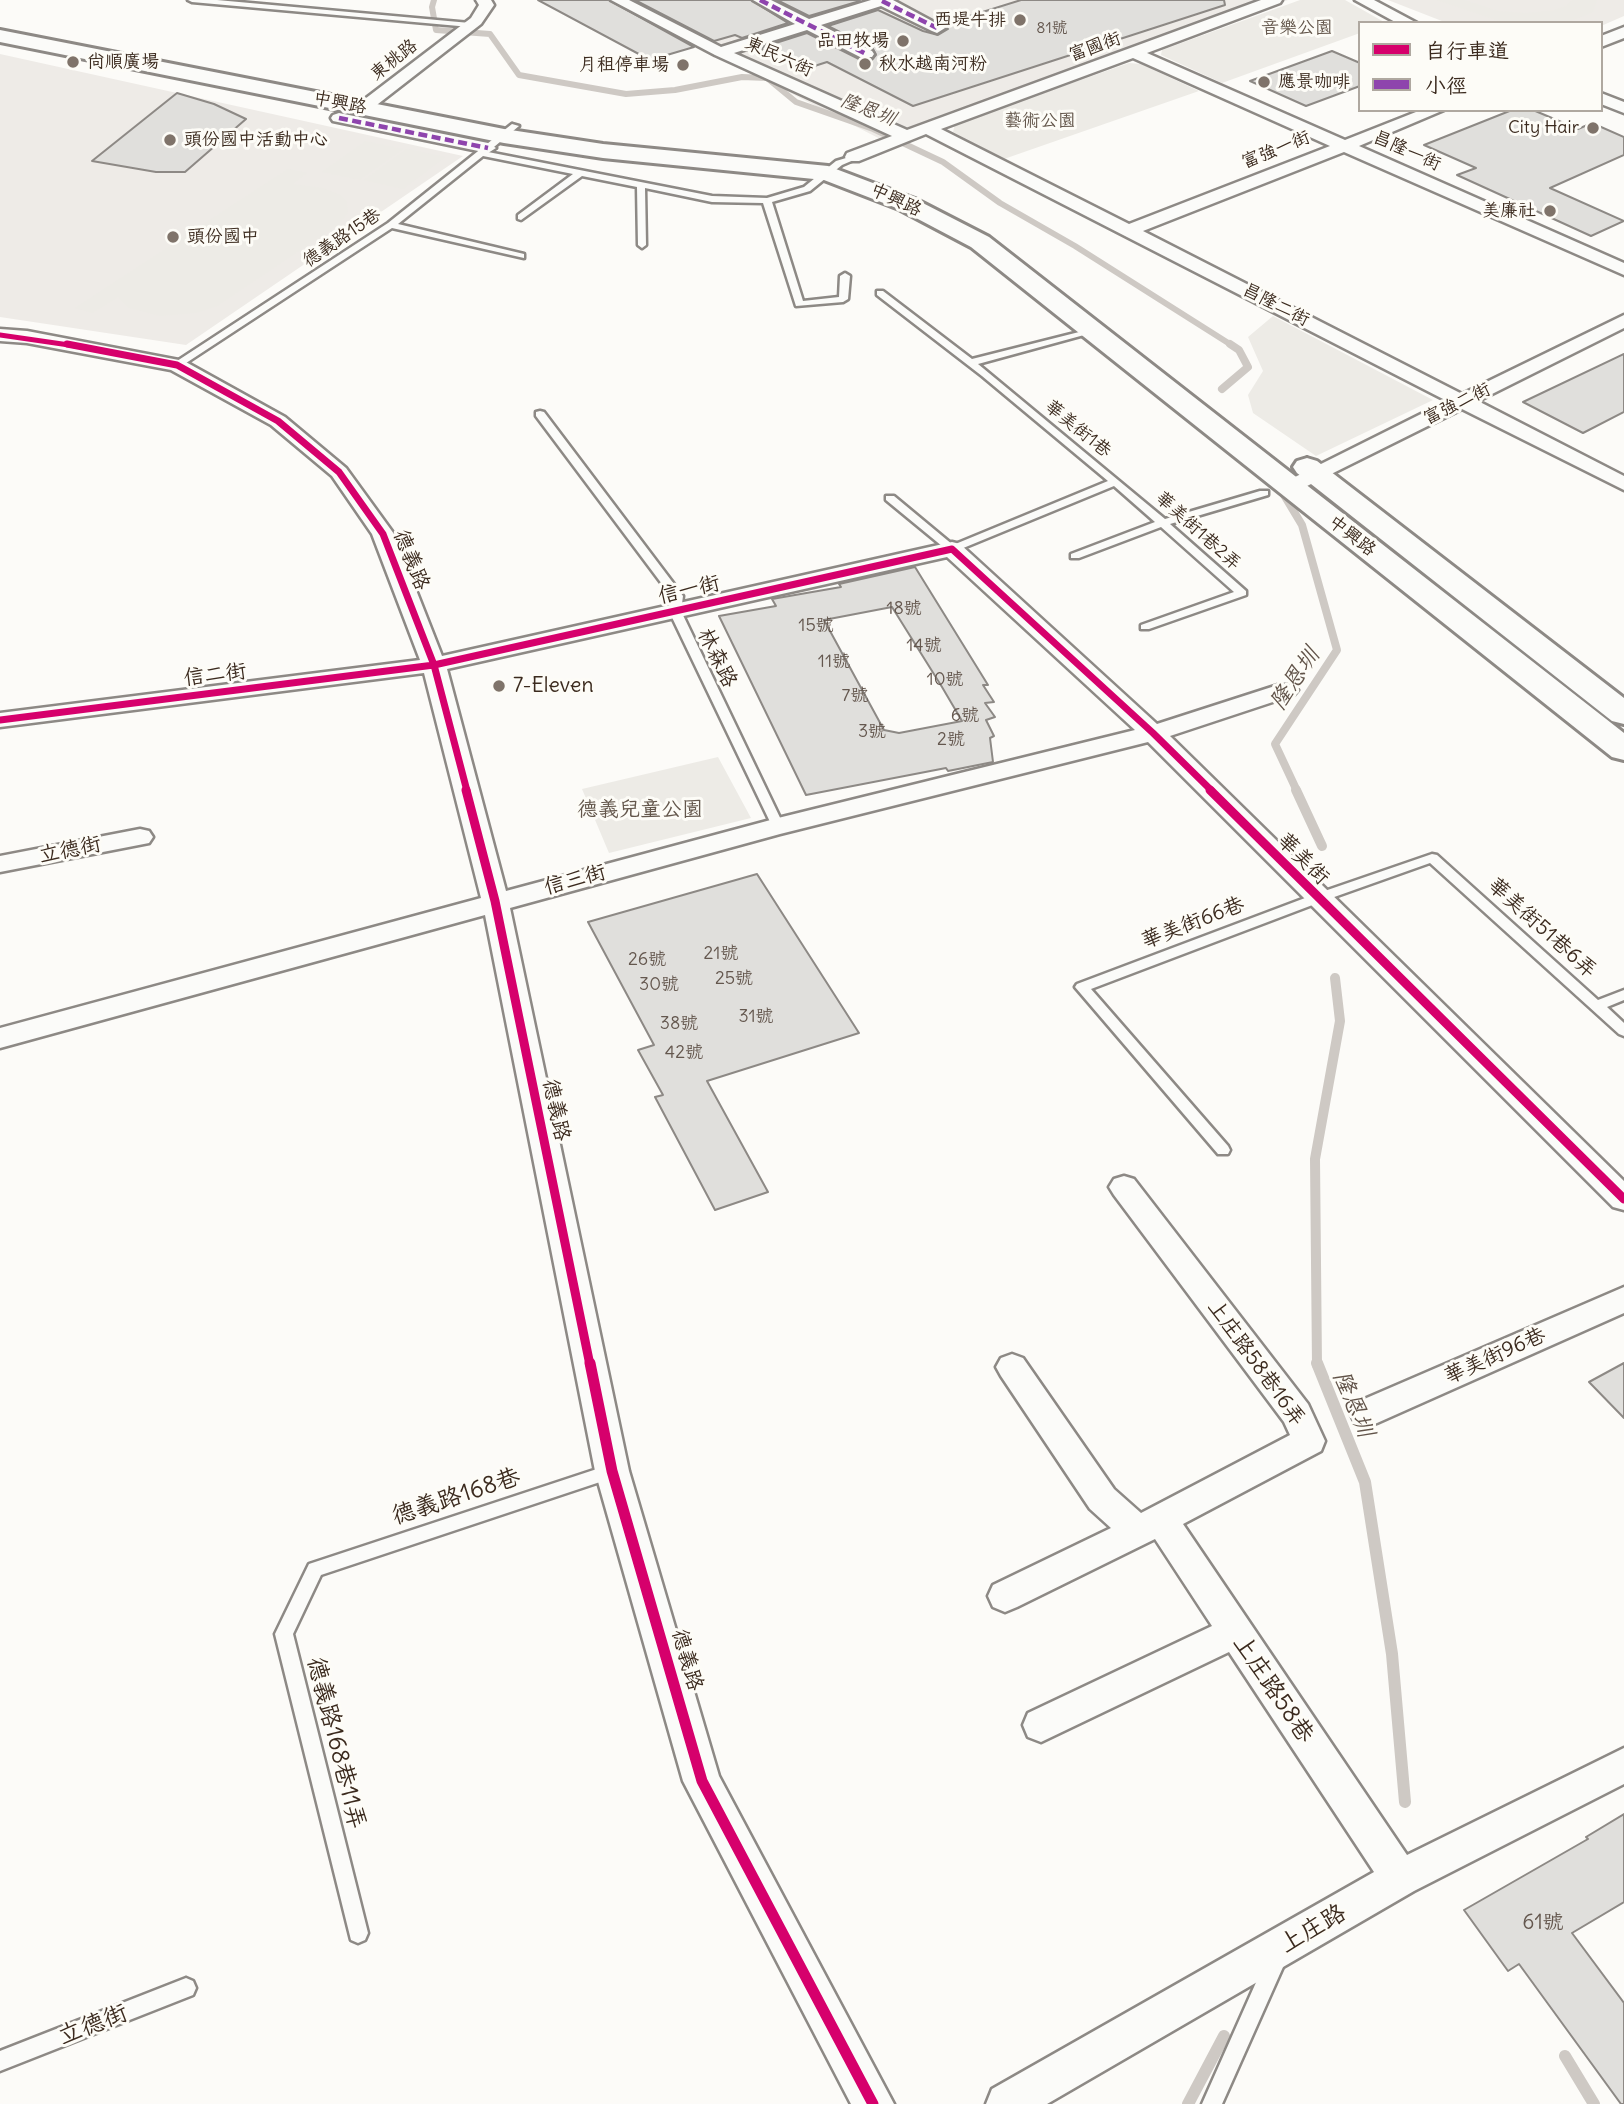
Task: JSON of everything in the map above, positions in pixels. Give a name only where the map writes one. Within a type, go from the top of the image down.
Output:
[{"type":"street","points":[[467,27],[487,5],[483,0]]},
{"type":"street","name":"東民六街","points":[[618,0],[904,137]]},
{"type":"street","points":[[760,0],[866,54]]},
{"type":"street","name":"富國街","points":[[927,128],[1275,0]]},
{"type":"street","points":[[1362,0],[1406,21]]},
{"type":"street","points":[[720,51],[884,1],[937,28]]},
{"type":"street","name":"中興路","points":[[0,26],[370,103],[497,141],[603,151],[840,165],[929,195],[1002,235],[1164,358]]},
{"type":"street","name":"東桃路","points":[[370,103],[467,27]]},
{"type":"street","points":[[1603,41],[1624,32]]},
{"type":"street","name":"中興路","points":[[0,36],[370,103]]},
{"type":"street","name":"昌隆一街","points":[[1135,53],[1624,270]]},
{"type":"street","points":[[1603,100],[1624,108]]},
{"type":"street","name":"富強一街","points":[[1131,230],[1431,112]]},
{"type":"street","points":[[339,118],[497,141]]},
{"type":"street","points":[[840,165],[927,128]]},
{"type":"street","name":"昌隆二街","points":[[927,128],[1624,484]]},
{"type":"street","name":"中興路","points":[[840,165],[980,242],[1092,330],[1291,477],[1620,705]]},
{"type":"street","name":"富強二街","points":[[1291,477],[1463,401],[1624,321]]},
{"type":"street","points":[[0,356],[13,336]]},
{"type":"street","name":"德義路","points":[[13,336],[177,365],[278,421],[339,472],[383,534],[434,665],[495,901],[612,1471],[702,1781],[873,2104]]},
{"type":"street","name":"中興路","points":[[1291,477],[1624,750]]},
{"type":"street","name":"信一街","points":[[434,665],[952,549]]},
{"type":"street","name":"華美街","points":[[952,549],[1153,733],[1624,1199]]},
{"type":"street","name":"信二街","points":[[0,720],[434,665]]},
{"type":"street","name":"信三街","points":[[0,1038],[778,826],[1153,733],[1286,690]]},
{"type":"street","points":[[1585,720],[1620,705]]},
{"type":"street","name":"立德街","points":[[0,864],[140,837]]},
{"type":"street","name":"上庄路58巷16弄","points":[[1124,1187],[1297,1414],[1309,1441],[1149,1525]]},
{"type":"street","name":"華美街96巷","points":[[1366,1413],[1624,1299]]},
{"type":"street","name":"上庄路58巷","points":[[1012,1367],[1102,1499],[1149,1525],[1235,1632],[1400,1878]]},
{"type":"street","points":[[1005,1596],[1149,1525]]},
{"type":"street","points":[[1041,1725],[1235,1632]]},
{"type":"street","name":"上庄路","points":[[1007,2104],[1400,1878],[1624,1765]]},
{"type":"lane","points":[[192,0],[444,22],[467,27]]},
{"type":"lane","points":[[497,141],[581,172],[712,200],[766,201],[807,189],[840,165]]},
{"type":"lane","name":"德義路15巷","points":[[177,365],[391,225],[497,141]]},
{"type":"lane","points":[[521,217],[581,172]]},
{"type":"lane","points":[[641,186],[642,245]]},
{"type":"lane","points":[[766,201],[799,304],[843,299],[845,276]]},
{"type":"lane","points":[[391,225],[521,256]]},
{"type":"lane","name":"華美街1巷","points":[[880,293],[1116,482],[952,549]]},
{"type":"lane","points":[[970,363],[1092,330]]},
{"type":"lane","name":"林森路","points":[[540,414],[677,596],[675,611],[778,826]]},
{"type":"lane","points":[[1075,556],[1291,477]]},
{"type":"lane","name":"華美街1巷2弄","points":[[1116,482],[1242,593],[1145,627]]},
{"type":"lane","points":[[890,498],[952,549]]},
{"type":"lane","name":"華美街66巷","points":[[1223,1150],[1083,987],[1432,858]]},
{"type":"lane","name":"華美街51巷6弄","points":[[1432,858],[1624,1031]]},
{"type":"lane","points":[[1597,1006],[1624,995]]},
{"type":"lane","name":"德義路168巷","points":[[315,1569],[612,1471]]},
{"type":"lane","name":"德義路168巷11弄","points":[[315,1569],[284,1634],[358,1933]]},
{"type":"lane","points":[[1212,2104],[1283,1945]]},
{"type":"lane","name":"立德街","points":[[0,2061],[187,1988]]},
{"type":"shaded area","points":[[609,0],[1288,0],[890,144]]},
{"type":"shaded area","points":[[1388,0],[1624,0],[1624,16],[1603,25],[1603,21],[1442,21]]},
{"type":"shaded area","name":"頭份國中","points":[[0,54],[463,156],[186,345],[0,317]]},
{"type":"green space","name":"音樂公園","points":[[1300,0],[1345,0],[1382,21],[1358,21],[1358,34],[1222,83],[1161,55],[1162,50]]},
{"type":"green space","points":[[1437,0],[1464,0],[1499,11],[1527,13],[1555,10],[1567,6],[1572,0],[1597,0],[1593,12],[1572,21],[1500,21]]},
{"type":"green space","name":"藝術公園","points":[[1129,63],[1141,64],[1199,91],[1004,159],[953,132],[955,124]]},
{"type":"green space","points":[[366,141],[403,149],[359,180],[322,172]]},
{"type":"green space","points":[[407,149],[445,157],[403,189],[364,180]]},
{"type":"green space","points":[[288,169],[307,173],[292,184],[323,188],[338,194],[347,202],[348,212],[339,224],[217,306],[196,313],[160,316],[129,308],[118,297],[92,313],[75,308]]},
{"type":"green space","points":[[1273,316],[1433,400],[1316,456],[1253,413],[1248,395],[1263,371],[1248,337]]},
{"type":"green space","name":"德義兒童公園","points":[[718,757],[751,818],[609,853],[582,789]]},
{"type":"building","points":[[538,0],[609,0],[694,47],[650,60]]},
{"type":"building","points":[[635,0],[751,0],[788,23],[742,38],[735,35],[714,41]]},
{"type":"building","points":[[777,0],[859,0],[860,1],[809,16]]},
{"type":"building","points":[[1021,0],[1224,0],[1225,5],[913,106],[827,62],[802,70],[760,48],[807,33],[859,59],[872,60],[876,55],[873,49],[828,26],[878,10],[938,35],[948,29],[944,24]]},
{"type":"building","points":[[1332,51],[1358,62],[1358,87],[1306,106],[1250,81]]},
{"type":"building","name":"頭份國中活動中心","points":[[177,93],[214,104],[246,119],[185,172],[156,172],[92,161]]},
{"type":"building","points":[[1507,112],[1538,112],[1578,129],[1592,123],[1624,137],[1624,155],[1550,188],[1624,221],[1591,236],[1457,175],[1476,168],[1424,145]]},
{"type":"building","points":[[1624,354],[1624,412],[1583,433],[1523,402]]},
{"type":"building","points":[[915,567],[988,685],[983,685],[994,702],[985,703],[995,717],[986,720],[994,736],[990,738],[993,762],[948,771],[946,768],[806,795],[719,616],[776,606],[772,599],[841,587],[839,584]],"holes":[[[892,607],[962,721],[899,733],[884,730],[824,620]]]},
{"type":"building","points":[[757,874],[859,1033],[707,1081],[768,1192],[715,1210],[655,1097],[663,1095],[638,1050],[654,1045],[588,922]]},
{"type":"building","points":[[1624,1363],[1624,1418],[1589,1382]]},
{"type":"building","points":[[1624,1814],[1624,1902],[1572,1933],[1624,2003],[1624,2104],[1621,2104],[1519,1964],[1508,1971],[1464,1910],[1588,1839],[1586,1837]]},
{"type":"waterway","name":"隆恩圳","points":[[434,0],[432,7],[436,30],[490,34],[519,75],[626,94],[675,90],[742,77],[767,78],[796,102],[873,129],[943,162],[1000,203],[1075,246],[1233,346]]},
{"type":"waterway","name":"隆恩圳","points":[[1222,389],[1248,367],[1239,350],[1233,346]]},
{"type":"waterway","name":"隆恩圳","points":[[1281,490],[1302,525],[1337,650],[1275,744],[1297,791]]},
{"type":"waterway","name":"隆恩圳","points":[[1296,790],[1322,846]]},
{"type":"waterway","name":"隆恩圳","points":[[1317,1365],[1315,1159],[1340,1021],[1335,978]]},
{"type":"waterway","name":"隆恩圳","points":[[1317,1363],[1365,1482],[1392,1654],[1405,1802]]},
{"type":"waterway","name":"隆恩圳","points":[[1188,2104],[1224,2036]]},
{"type":"waterway","name":"隆恩圳","points":[[1565,2056],[1594,2104]]},
{"type":"marked path","points":[[760,0],[866,54]]},
{"type":"marked path","points":[[882,1],[937,28]]},
{"type":"marked path","points":[[339,118],[488,148]]},
{"type":"cycle path","points":[[0,335],[27,337],[177,365],[278,421],[339,472],[383,534],[434,665],[495,901],[612,1471],[702,1781],[873,2104]]},
{"type":"cycle path","points":[[0,720],[434,665],[952,549],[1153,733],[1624,1199]]},
{"type":"place","name":"西堤牛排","points":[[1020,20]]},
{"type":"place","name":"品田牧場","points":[[903,41]]},
{"type":"place","name":"尚順廣場","points":[[73,62]]},
{"type":"place","name":"秋水越南河粉","points":[[865,64]]},
{"type":"place","name":"月租停車場","points":[[683,65]]},
{"type":"place","name":"應景咖啡","points":[[1264,82]]},
{"type":"place","name":"City Hair","points":[[1593,128]]},
{"type":"place","name":"頭份國中活動中心","points":[[170,140]]},
{"type":"place","name":"美廉社","points":[[1550,211]]},
{"type":"place","name":"頭份國中","points":[[173,237]]},
{"type":"place","name":"7-Eleven","points":[[499,686]]}]
